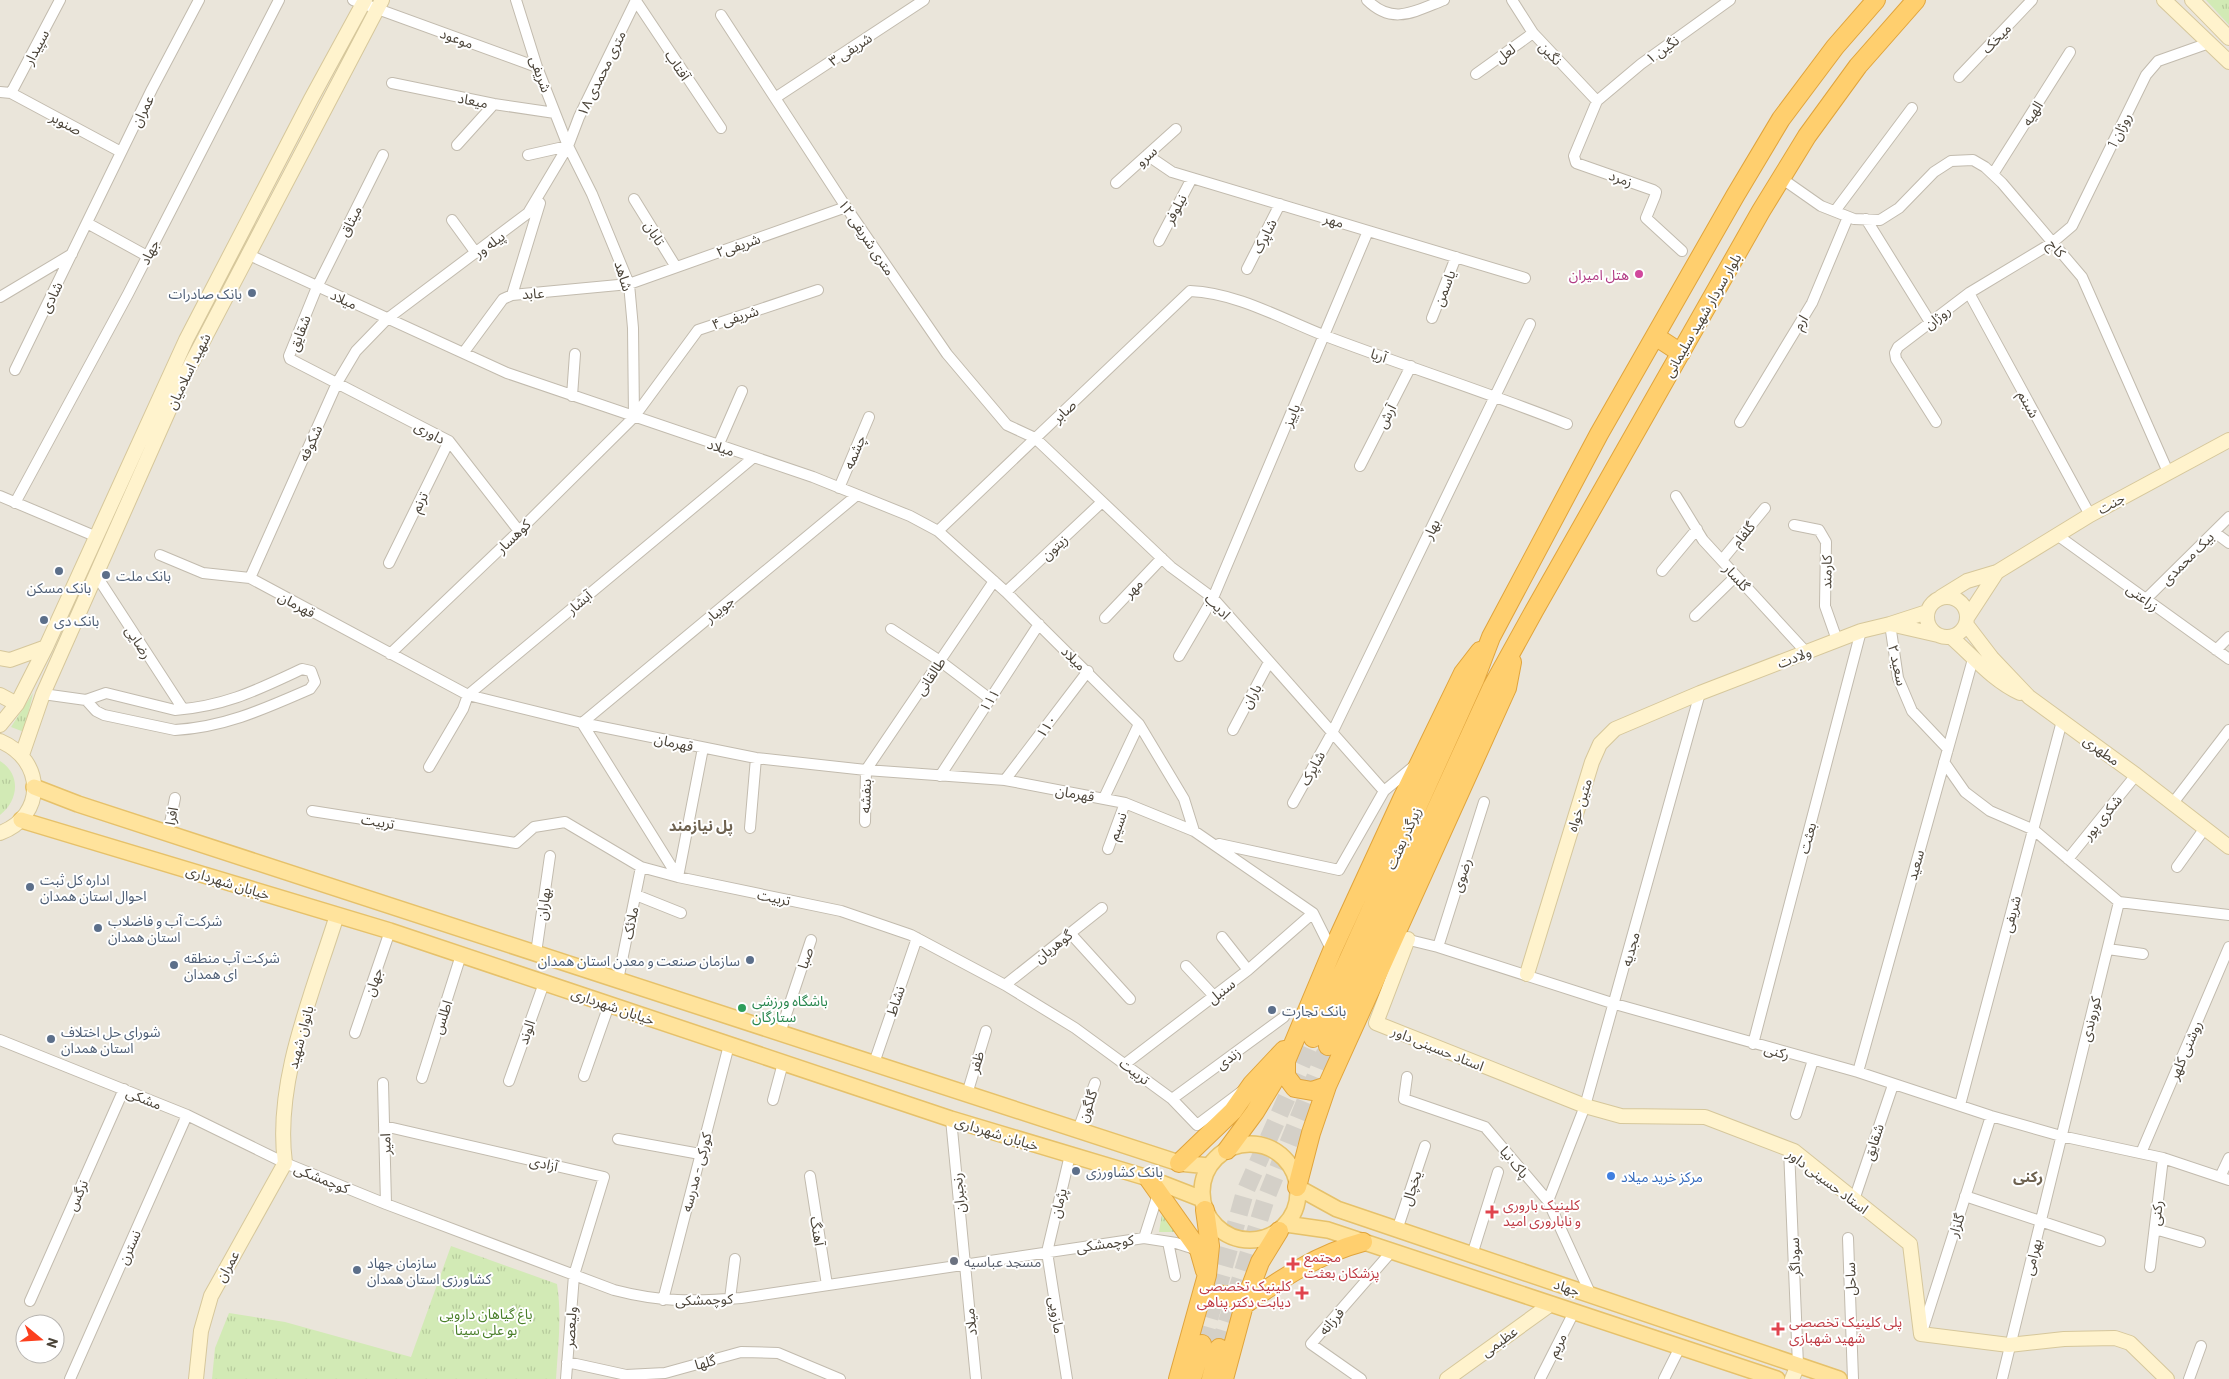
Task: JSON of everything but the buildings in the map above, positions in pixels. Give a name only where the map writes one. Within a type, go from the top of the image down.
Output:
[{"type":"highway","points":[[1227,1150],[1255,1112],[1286,1061],[1293,1040],[1332,951],[1463,673],[1491,637],[1599,434],[1781,119],[1834,47],[1876,0]]},
{"type":"highway","name":"بلوار سردار شهید سلیمانی","points":[[1514,649],[1680,353],[1807,136],[1858,66],[1916,0]]},
{"type":"highway","points":[[1655,336],[1680,353]]},
{"type":"highway","name":"زیرگذر بعثت","points":[[1491,637],[1475,680],[1320,1042],[1492,687],[1514,649]]},
{"type":"highway","points":[[1297,1187],[1311,1133],[1327,1086],[1400,937],[1507,688],[1514,649]]},
{"type":"highway","points":[[1179,1163],[1233,1111],[1252,1084],[1293,1040]]},
{"type":"highway","points":[[1286,1061],[1288,1081],[1295,1088],[1306,1091],[1327,1086]]},
{"type":"highway","points":[[1153,1184],[1199,1250],[1207,1275]]},
{"type":"highway","points":[[1178,1379],[1207,1275],[1210,1246],[1204,1204]]},
{"type":"highway","points":[[1224,1379],[1243,1307],[1260,1262],[1282,1227]]},
{"type":"highway","points":[[1243,1307],[1303,1265],[1338,1249],[1363,1242]]},
{"type":"highway","points":[[1202,1298],[1213,1294],[1226,1294],[1238,1301],[1243,1307]]},
{"type":"highway","points":[[1192,1379],[1202,1344]]},
{"type":"highway","points":[[1210,1379],[1219,1348]]},
{"type":"main road","name":"خیابان شهرداری","points":[[34,787],[78,804],[1179,1163],[1209,1166]]},
{"type":"main road","name":"خیابان شهرداری","points":[[21,820],[390,931],[951,1119],[1070,1155],[1204,1204]]},
{"type":"main road","points":[[1251,1144],[1271,1149],[1287,1162],[1294,1174],[1297,1200],[1293,1213],[1282,1227],[1260,1239],[1242,1240],[1233,1238],[1218,1229],[1204,1204],[1202,1188],[1209,1166],[1227,1150],[1251,1144]]},
{"type":"main road","name":"جهاد","points":[[1297,1187],[1337,1210],[1591,1295],[1795,1372],[1839,1379]]},
{"type":"main road","name":"جهاد","points":[[1282,1227],[1328,1230],[1777,1379]]},
{"type":"street","name":"سپیدار","points":[[11,93],[60,0]]},
{"type":"street","name":"عمران","points":[[87,223],[199,0]]},
{"type":"street","name":"جهاد","points":[[15,502],[147,256],[279,0]]},
{"type":"street","name":"شریفی","points":[[516,0],[537,67],[568,146]]},
{"type":"street","name":"شریفی ۳","points":[[775,98],[924,0]]},
{"type":"street","points":[[1368,0],[1380,10],[1396,16],[1444,0]]},
{"type":"street","name":"نگین","points":[[1512,0],[1533,33],[1597,101]]},
{"type":"street","name":"نگین ۱","points":[[1597,101],[1641,64],[1730,0]]},
{"type":"street","name":"میخک","points":[[1960,77],[2032,0]]},
{"type":"street","points":[[2164,0],[2229,62]]},
{"type":"street","points":[[2192,0],[2229,38]]},
{"type":"street","name":"موعود","points":[[360,1],[380,4],[537,67]]},
{"type":"street","name":"شهید اسلامیان","points":[[0,725],[18,704],[97,537],[186,340],[360,1]]},
{"type":"street","name":"آفتاب","points":[[636,1],[721,128]]},
{"type":"street","name":"۱۸ متری محمدی","points":[[568,146],[579,117],[636,1]]},
{"type":"street","name":"شهید اسلامیان","points":[[22,755],[43,694],[181,383],[247,254],[380,4]]},
{"type":"street","name":"۱۲ متری شریفی","points":[[721,15],[846,207],[947,354],[1007,425],[1035,438]]},
{"type":"street","name":"لعل","points":[[1476,74],[1533,33]]},
{"type":"street","name":"روژان 1","points":[[2052,243],[2072,226],[2146,75],[2158,61],[2209,43]]},
{"type":"street","name":"الهیه","points":[[1993,174],[2070,52]]},
{"type":"street","name":"میعاد","points":[[392,83],[494,104],[555,113]]},
{"type":"street","points":[[0,92],[11,93]]},
{"type":"street","name":"صنوبر","points":[[11,93],[121,152]]},
{"type":"street","name":"زمرد","points":[[1597,101],[1574,160],[1576,163],[1656,192],[1646,218],[1682,251]]},
{"type":"street","points":[[457,145],[494,104]]},
{"type":"street","points":[[1835,211],[1912,108]]},
{"type":"street","name":"سرو","points":[[1116,183],[1176,129]]},
{"type":"street","points":[[528,155],[568,146]]},
{"type":"street","name":"پیله ور","points":[[387,319],[525,218],[568,146]]},
{"type":"street","name":"شاهد","points":[[568,146],[592,194],[629,284],[634,328],[634,417]]},
{"type":"street","name":"میثاق","points":[[317,287],[383,155]]},
{"type":"street","name":"مهر","points":[[1147,155],[1172,172],[1525,278]]},
{"type":"street","name":"کاج","points":[[1866,219],[1880,220],[1899,208],[1934,172],[1952,161],[1973,160],[1986,167],[2082,277],[2168,472]]},
{"type":"street","name":"نیلوفر","points":[[1158,241],[1192,178]]},
{"type":"street","points":[[1781,178],[1821,206],[1854,219],[1866,219],[1930,322]]},
{"type":"street","points":[[512,295],[544,188]]},
{"type":"street","name":"تابان","points":[[634,199],[676,267]]},
{"type":"street","name":"شاپرک","points":[[1248,269],[1280,204]]},
{"type":"street","name":"شریفی۲","points":[[629,284],[846,207]]},
{"type":"street","name":"ارم","points":[[1740,422],[1812,303],[1848,217]]},
{"type":"street","points":[[452,220],[476,253]]},
{"type":"street","points":[[87,223],[147,256]]},
{"type":"street","name":"شادی","points":[[15,370],[87,223]]},
{"type":"street","name":"پاییز","points":[[1213,598],[1368,231]]},
{"type":"street","name":"روژان","points":[[1936,422],[1896,359],[1895,353],[1898,347],[1968,293],[2052,243]]},
{"type":"street","points":[[0,297],[72,254]]},
{"type":"street","name":"میلاد","points":[[247,254],[507,373],[814,477],[910,516],[938,531],[1006,592],[1088,671],[1139,724],[1184,799],[1194,831]]},
{"type":"street","name":"یاسمن","points":[[1432,318],[1456,257]]},
{"type":"street","name":"عابد","points":[[464,352],[504,299],[512,295],[629,284]]},
{"type":"street","name":"شقایق","points":[[317,287],[290,359],[336,383]]},
{"type":"street","name":"شریفی ۴","points":[[634,417],[698,330],[818,290]]},
{"type":"street","name":"صابر","points":[[938,531],[1190,291]]},
{"type":"street","name":"آریا","points":[[1190,291],[1209,292],[1232,298],[1324,335],[1495,396],[1567,424]]},
{"type":"street","name":"شبنم","points":[[1968,293],[2090,515]]},
{"type":"street","name":"شکوفه","points":[[250,578],[336,383],[356,351],[387,319]]},
{"type":"street","name":"بهار","points":[[1332,733],[1530,324]]},
{"type":"street","points":[[572,396],[575,354]]},
{"type":"street","name":"آرش","points":[[1360,466],[1411,366]]},
{"type":"street","name":"داوری","points":[[336,383],[449,441],[519,531]]},
{"type":"street","points":[[718,446],[742,392]]},
{"type":"street","name":"کوهسار","points":[[390,654],[519,531],[634,417]]},
{"type":"street","name":"چشمه","points":[[839,488],[869,417]]},
{"type":"street","name":"ادیب","points":[[1035,438],[1162,558],[1213,598],[1384,791]]},
{"type":"street","name":"جنت","points":[[1941,597],[1966,581],[1996,572],[2090,515],[2229,440]]},
{"type":"street","name":"ترنم","points":[[389,564],[449,441]]},
{"type":"street","name":"آبشار","points":[[428,767],[463,709],[468,695],[754,457]]},
{"type":"street","name":"جویبار","points":[[582,723],[856,495]]},
{"type":"street","points":[[0,496],[97,537]]},
{"type":"street","name":"گلسار","points":[[1676,496],[1703,540],[1806,652]]},
{"type":"street","name":"زیتون","points":[[1006,592],[1102,502]]},
{"type":"street","name":"گلفام","points":[[1722,560],[1765,508]]},
{"type":"street","name":"بیک محمدی","points":[[2146,599],[2229,517]]},
{"type":"street","name":"کارمند","points":[[1794,524],[1820,530],[1826,542],[1825,606],[1837,640]]},
{"type":"street","points":[[1662,571],[1696,529]]},
{"type":"street","points":[[2214,532],[2229,543]]},
{"type":"street","name":"زراعتی","points":[[2057,535],[2229,659]]},
{"type":"street","name":"قهرمان","points":[[160,555],[203,574],[250,578],[468,695],[582,723],[756,758],[866,770],[1005,780],[1125,803],[1194,831],[1312,913]]},
{"type":"street","name":"مهر","points":[[1104,618],[1162,558]]},
{"type":"street","name":"جنت","points":[[1967,621],[1996,572]]},
{"type":"street","name":"رضایی","points":[[96,575],[182,709]]},
{"type":"street","points":[[1695,616],[1736,576]]},
{"type":"street","name":"طالقانی","points":[[866,770],[994,581]]},
{"type":"street","points":[[1890,624],[1944,636],[1958,634],[1967,621],[1967,611],[1960,601],[1948,596],[1941,597],[1930,605],[1927,612],[1928,625],[1944,636]]},
{"type":"street","points":[[1179,656],[1213,598]]},
{"type":"street","name":"ولادت","points":[[1700,693],[1861,631],[1927,612]]},
{"type":"street","name":"مطهری","points":[[1967,621],[1992,658],[2029,698]]},
{"type":"street","name":"۱۱۱","points":[[940,776],[1039,624]]},
{"type":"street","name":"سعید ۲","points":[[1890,624],[1898,678],[1912,711],[1948,749]]},
{"type":"street","points":[[891,629],[940,661],[990,699]]},
{"type":"street","name":"بعثت","points":[[1753,1044],[1861,631]]},
{"type":"street","name":"مطهری","points":[[1944,636],[2008,688],[2029,698],[2062,721],[2229,847]]},
{"type":"street","points":[[2216,650],[2229,637]]},
{"type":"street","points":[[0,658],[10,660],[46,647]]},
{"type":"street","name":"سعید","points":[[1858,1072],[1973,659]]},
{"type":"street","name":"باران","points":[[1233,730],[1269,662]]},
{"type":"street","points":[[43,694],[86,700],[106,694],[175,710],[224,703],[302,669],[311,671],[315,682],[310,689],[248,716],[228,722],[175,730],[104,715],[96,711],[86,700]]},
{"type":"street","name":"۱۱۰","points":[[1005,780],[1088,671]]},
{"type":"street","name":"متین خواه","points":[[1527,974],[1592,762],[1600,744],[1615,729],[1700,693]]},
{"type":"street","name":"مجدیه","points":[[1548,1201],[1586,1106],[1700,693]]},
{"type":"street","points":[[0,695],[18,704]]},
{"type":"street","name":"شریفی","points":[[1960,1105],[2062,721]]},
{"type":"street","points":[[582,723],[678,877]]},
{"type":"street","points":[[1104,798],[1139,724]]},
{"type":"street","points":[[2173,803],[2229,730]]},
{"type":"street","name":"شاپرک","points":[[1293,802],[1332,733]]},
{"type":"street","points":[[0,741],[12,746],[29,764],[34,787],[33,799],[21,820],[10,829],[0,833]]},
{"type":"street","points":[[678,877],[703,748]]},
{"type":"street","points":[[750,828],[756,758]]},
{"type":"street","points":[[1213,843],[1339,870],[1384,791],[1420,761]]},
{"type":"street","points":[[1944,762],[1965,792],[1990,811],[2034,830],[2119,902],[2229,915]]},
{"type":"street","name":"بنفشه","points":[[865,822],[866,770]]},
{"type":"street","name":"شکری پور","points":[[2068,859],[2136,775]]},
{"type":"street","name":"افرا","points":[[168,833],[175,798]]},
{"type":"street","name":"رضوی","points":[[1438,947],[1484,802]]},
{"type":"street","name":"نسیم","points":[[1108,848],[1125,803]]},
{"type":"street","name":"تربیت","points":[[312,811],[516,843],[534,827],[566,822],[599,844],[641,867],[678,877],[841,910],[916,938],[1005,985],[1075,1028],[1172,1099],[1197,1125],[1252,1084]]},
{"type":"street","points":[[2177,867],[2205,828]]},
{"type":"street","name":"بهاران","points":[[536,953],[550,856]]},
{"type":"street","name":"ملائک","points":[[618,980],[641,867]]},
{"type":"street","points":[[636,895],[681,913]]},
{"type":"street","name":"کوروندی","points":[[2061,1136],[2119,902]]},
{"type":"street","name":"گوهریان","points":[[1005,985],[1102,908]]},
{"type":"street","points":[[1312,913],[1332,951]]},
{"type":"street","name":"سنبل","points":[[1125,1064],[1248,970],[1312,913]]},
{"type":"street","name":"بانوان شهید","points":[[286,1163],[282,1140],[291,1067],[337,915]]},
{"type":"street","name":"جهان","points":[[355,1033],[390,931]]},
{"type":"street","points":[[1070,933],[1130,999]]},
{"type":"street","points":[[1222,937],[1248,970]]},
{"type":"street","name":"رکنی","points":[[1400,937],[1527,974],[1615,1004],[1858,1072],[1991,1116],[2061,1136],[2163,1158],[2225,1178]]},
{"type":"street","name":"استاد حسینی داور","points":[[1400,937],[1376,1023],[1586,1106],[1621,1116],[1705,1117],[1789,1149],[1910,1244],[1921,1334]]},
{"type":"street","name":"نشاط","points":[[874,1063],[916,938]]},
{"type":"street","name":"صبا","points":[[780,1033],[811,940]]},
{"type":"street","name":"روشنی کلهر","points":[[2141,1153],[2229,947]]},
{"type":"street","points":[[2108,949],[2143,954]]},
{"type":"street","name":"اطلس","points":[[422,1078],[461,955]]},
{"type":"street","points":[[1186,966],[1214,996]]},
{"type":"street","name":"الوند","points":[[509,1081],[544,983]]},
{"type":"street","points":[[584,1076],[609,1005]]},
{"type":"street","name":"زندی","points":[[1172,1099],[1284,1017]]},
{"type":"street","name":"ظفر","points":[[967,1094],[986,1031]]},
{"type":"street","name":"مشکی","points":[[0,1040],[187,1115],[286,1163]]},
{"type":"street","name":"کورکی - مدرسه","points":[[663,1300],[729,1045]]},
{"type":"street","points":[[1796,1114],[1814,1060]]},
{"type":"street","points":[[773,1100],[783,1063]]},
{"type":"street","name":"پاک نیا","points":[[1407,1077],[1404,1098],[1485,1126],[1548,1201],[1591,1295]]},
{"type":"street","name":"امیر","points":[[383,1083],[386,1204]]},
{"type":"street","name":"گلگون","points":[[1078,1130],[1095,1083]]},
{"type":"street","name":"شقایق","points":[[1854,1200],[1893,1085]]},
{"type":"street","name":"نرگس","points":[[30,1300],[124,1089]]},
{"type":"street","name":"نسترن","points":[[70,1379],[187,1115]]},
{"type":"street","name":"گلزار","points":[[1921,1334],[1991,1116]]},
{"type":"street","name":"رنجبران","points":[[951,1119],[964,1266]]},
{"type":"street","name":"آزادی","points":[[384,1126],[604,1177],[574,1274]]},
{"type":"street","name":"بهرامی","points":[[2002,1379],[2061,1136]]},
{"type":"street","points":[[618,1140],[700,1154]]},
{"type":"street","name":"یخچال","points":[[1398,1230],[1425,1146]]},
{"type":"street","name":"سوداگر","points":[[1789,1149],[1795,1372]]},
{"type":"street","name":"پژمان","points":[[1047,1252],[1070,1155]]},
{"type":"street","name":"رکنی","points":[[2150,1267],[2163,1158]]},
{"type":"street","points":[[2225,1178],[2229,1158]]},
{"type":"street","name":"عمران","points":[[196,1379],[201,1331],[211,1296],[286,1163]]},
{"type":"street","name":"کوچمشکی","points":[[286,1163],[386,1204],[614,1290],[644,1298],[663,1300],[684,1302],[730,1299],[1144,1238],[1199,1250]]},
{"type":"street","points":[[1472,1255],[1498,1172]]},
{"type":"street","name":"آهنگ","points":[[810,1176],[827,1285]]},
{"type":"street","points":[[1144,1238],[1153,1184]]},
{"type":"street","points":[[1965,1196],[2100,1241]]},
{"type":"street","points":[[2155,1229],[2200,1242]]},
{"type":"street","name":"ساحل","points":[[1848,1238],[1854,1379]]},
{"type":"street","points":[[1168,1242],[1174,1276]]},
{"type":"street","name":"فرزانه","points":[[1361,1379],[1311,1344],[1392,1251]]},
{"type":"street","name":"مازویی","points":[[1047,1252],[1067,1379]]},
{"type":"street","points":[[730,1299],[735,1259]]},
{"type":"street","name":"میلاد","points":[[964,1266],[976,1379]]},
{"type":"street","name":"ولیعصر","points":[[566,1379],[574,1274]]},
{"type":"street","name":"عظیمی","points":[[1447,1379],[1551,1304]]},
{"type":"street","name":"مریم","points":[[1540,1379],[1574,1312]]},
{"type":"street","points":[[1921,1334],[2009,1345],[2064,1339],[2115,1338],[2130,1343],[2167,1379]]},
{"type":"street","points":[[2189,1379],[2201,1346]]},
{"type":"street","points":[[1664,1379],[1680,1347]]},
{"type":"street","name":"گلها","points":[[567,1362],[626,1375],[665,1373],[741,1352],[778,1353],[840,1379]]},
{"type":"shaded area","points":[[0,0],[2229,0],[2229,1379],[0,1379]]},
{"type":"green space","points":[[2206,0],[2229,0],[2229,25]]},
{"type":"green space","points":[[33,693],[24,732],[11,727]]},
{"type":"green space","points":[[0,761],[12,773],[15,788],[11,803],[0,815]]},
{"type":"green space","points":[[1163,1208],[1177,1232],[1159,1232]]},
{"type":"green space","name":"باغ گیاهان دارویی بو علی سینا","points":[[451,1246],[557,1284],[559,1343],[556,1379],[212,1379],[215,1348],[229,1313],[285,1322],[411,1357]]},
{"type":"tunnel","points":[[1202,1344],[1245,1192],[1313,1038]]},
{"type":"tunnel","points":[[1219,1348],[1266,1198],[1328,1046]]},
{"type":"place","name":"هتل امیران","points":[[1639,274]]},
{"type":"place","name":"بانک صادرات","points":[[252,293]]},
{"type":"place","name":"بانک مسکن","points":[[59,571]]},
{"type":"place","name":"بانک ملت","points":[[106,575]]},
{"type":"place","name":"بانک دی","points":[[44,620]]},
{"type":"place","name":"اداره کل ثبت احوال استان همدان","points":[[30,887]]},
{"type":"place","name":"شرکت آب و فاضلاب استان همدان","points":[[98,928]]},
{"type":"place","name":"سازمان صنعت و معدن استان همدان","points":[[750,960]]},
{"type":"place","name":"شرکت آب منطقه ای همدان","points":[[174,965]]},
{"type":"place","name":"باشگاه ورزشی ستارگان","points":[[742,1008]]},
{"type":"place","name":"بانک تجارت","points":[[1272,1010]]},
{"type":"place","name":"شوراى حل اختلاف استان همدان","points":[[51,1039]]},
{"type":"place","name":"بانک کشاورزی","points":[[1076,1171]]},
{"type":"place","name":"مرکز خرید میلاد","points":[[1611,1176]]},
{"type":"place","name":"کلینیک باروری و ناباروری امید","points":[[1492,1212]]},
{"type":"place","name":"مسجد عباسیه","points":[[954,1261]]},
{"type":"place","name":"مجتمع پزشکان بعثت","points":[[1293,1264]]},
{"type":"place","name":"سازمان جهاد کشاورزی استان همدان","points":[[357,1270]]},
{"type":"place","name":"کلینیک تخصصی دیابت دکتر پناهی","points":[[1302,1293]]},
{"type":"place","name":"پلی کلینیک تخصصی شهید شهبازی","points":[[1778,1329]]},
{"type":"district","name":"پل نیازمند","points":[[701,825]]},
{"type":"district","name":"رکنی","points":[[2028,1176]]}]
